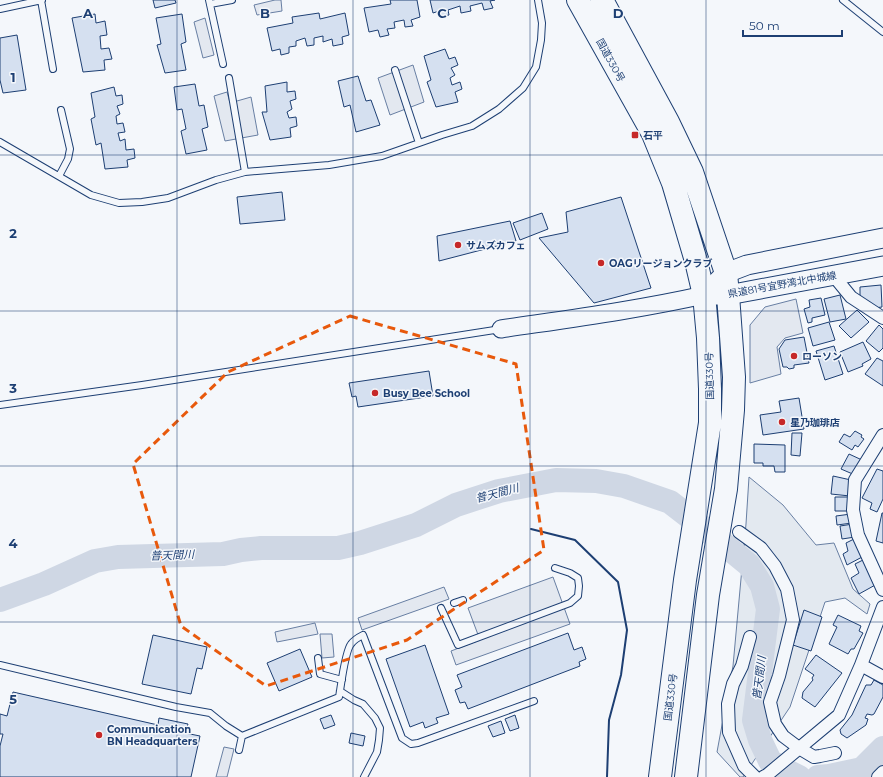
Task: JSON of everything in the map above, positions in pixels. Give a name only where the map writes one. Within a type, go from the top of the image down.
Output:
[{"type":"highway","name":"国道330号","points":[[578,0],[653,134],[674,183],[704,295],[708,338],[710,423],[685,580],[660,777]]},
{"type":"highway","name":"国道330号","points":[[602,0],[668,122],[692,172],[726,273],[734,377],[733,410],[726,489],[708,595],[688,776]]},
{"type":"main road","name":"県道81号宜野湾北中城線","points":[[704,295],[726,273],[747,265],[883,238]]},
{"type":"main road","name":"県道81号宜野湾北中城線","points":[[704,295],[728,295],[883,266]]},
{"type":"street","points":[[833,275],[851,297],[883,318]]},
{"type":"street","points":[[500,329],[612,312],[704,295]]},
{"type":"street","points":[[883,435],[855,480],[853,510],[858,535],[883,590]]},
{"type":"street","points":[[739,532],[761,548],[775,566],[787,589],[793,620],[779,676],[770,702],[775,724],[795,752],[814,757],[835,753]]},
{"type":"street","points":[[750,637],[742,666],[733,684],[728,704],[729,732],[744,766],[762,776],[795,752],[839,715],[861,665],[883,607]]},
{"type":"street","points":[[861,665],[883,677]]},
{"type":"street","points":[[878,777],[883,772]]},
{"type":"lane","points":[[0,9],[15,3],[41,0],[53,69]]},
{"type":"lane","points":[[222,64],[210,2],[232,0]]},
{"type":"lane","points":[[0,142],[91,195],[119,203],[134,203],[168,198],[216,180],[245,172],[329,165],[382,156],[472,126],[499,109],[523,88],[536,67],[541,40],[542,23],[538,0]]},
{"type":"lane","points":[[843,0],[883,32]]},
{"type":"lane","points":[[395,70],[419,143]]},
{"type":"lane","points":[[229,78],[245,172]]},
{"type":"lane","points":[[59,176],[68,159],[70,149],[61,110]]},
{"type":"lane","points":[[0,406],[500,329]]},
{"type":"lane","points":[[441,608],[458,644],[570,603],[578,596],[578,578],[570,573],[555,568]]},
{"type":"lane","points":[[454,603],[463,600]]},
{"type":"lane","points":[[242,736],[339,697],[347,653],[350,645],[357,638],[363,635],[402,738],[411,744],[418,743],[534,700]]},
{"type":"lane","points":[[318,658],[320,674],[342,680]]},
{"type":"lane","points":[[0,665],[169,705],[210,713],[226,726],[242,736]]},
{"type":"lane","points":[[340,690],[354,700],[363,704],[375,718],[380,728],[377,752],[364,777]]},
{"type":"lane","points":[[239,750],[242,736]]},
{"type":"highlighted area","points":[[350,316],[516,364],[544,550],[407,640],[266,686],[181,626],[133,464],[228,372]]},
{"type":"shaded area","points":[[281,0],[282,11],[257,15],[254,5]]},
{"type":"shaded area","points":[[205,18],[214,55],[203,58],[194,22]]},
{"type":"shaded area","points":[[413,65],[424,102],[390,115],[378,78]]},
{"type":"shaded area","points":[[227,92],[230,103],[251,97],[258,135],[225,141],[214,96]]},
{"type":"shaded area","points":[[796,299],[803,333],[785,338],[777,347],[781,374],[750,383],[750,325],[765,307]]},
{"type":"shaded area","points":[[749,477],[783,505],[816,545],[834,543],[853,589],[870,604],[867,614],[845,598],[825,602],[790,707],[743,777],[740,777],[717,752],[733,666]]},
{"type":"shaded area","points":[[553,577],[570,624],[456,665],[451,651],[480,640],[468,608]]},
{"type":"shaded area","points":[[444,587],[449,599],[362,630],[358,618]]},
{"type":"shaded area","points":[[315,623],[318,634],[277,642],[275,632]]},
{"type":"shaded area","points":[[320,634],[332,634],[334,657],[322,658]]},
{"type":"shaded area","points":[[224,747],[234,749],[227,777],[216,777]]},
{"type":"building","points":[[153,0],[175,0],[176,3],[155,8]]},
{"type":"building","points":[[390,0],[417,0],[420,17],[411,20],[413,26],[405,27],[404,20],[394,22],[395,28],[387,29],[389,35],[380,37],[378,30],[369,32],[364,8],[391,4]]},
{"type":"building","points":[[430,0],[495,0],[490,1],[493,8],[484,10],[482,3],[470,6],[471,11],[461,13],[460,6],[448,10],[449,15],[440,17],[439,11],[433,13]]},
{"type":"building","points":[[319,13],[320,19],[345,13],[349,35],[342,37],[343,44],[333,46],[332,39],[323,42],[323,36],[314,38],[314,45],[307,46],[305,38],[296,41],[296,46],[289,47],[289,53],[281,55],[280,49],[272,51],[267,28],[293,23],[292,17]]},
{"type":"building","points":[[95,14],[96,23],[105,21],[107,35],[100,36],[101,49],[109,48],[112,59],[104,60],[105,70],[83,72],[72,18]]},
{"type":"building","points":[[182,14],[186,42],[181,44],[186,70],[165,73],[157,45],[161,44],[156,18]]},
{"type":"building","points":[[17,35],[26,90],[3,93],[0,80],[0,38]]},
{"type":"building","points":[[445,49],[449,59],[455,57],[458,65],[451,68],[455,75],[450,78],[452,85],[460,82],[462,89],[455,92],[458,102],[436,107],[427,82],[431,80],[424,56]]},
{"type":"building","points":[[358,76],[366,101],[371,100],[380,125],[356,132],[350,105],[344,107],[338,81]]},
{"type":"building","points":[[287,82],[287,92],[295,91],[296,99],[290,101],[292,109],[287,112],[289,118],[296,117],[297,126],[290,128],[291,137],[270,140],[262,112],[267,112],[265,86]]},
{"type":"building","points":[[195,84],[199,106],[204,105],[208,127],[202,129],[207,150],[186,154],[181,131],[186,129],[182,109],[177,110],[174,87]]},
{"type":"building","points":[[114,87],[116,96],[122,95],[123,104],[117,106],[120,114],[116,116],[117,124],[123,123],[125,132],[118,133],[120,141],[125,139],[126,150],[134,149],[135,158],[127,160],[128,167],[105,169],[101,143],[96,145],[91,119],[95,117],[91,93]]},
{"type":"building","points":[[282,192],[285,220],[240,224],[237,197]]},
{"type":"building","name":"OAGリージョンクラブ","points":[[621,197],[651,288],[594,303],[539,238],[568,232],[566,212]]},
{"type":"building","points":[[542,213],[548,229],[520,240],[513,223]]},
{"type":"building","points":[[510,221],[516,241],[439,261],[437,236]]},
{"type":"building","points":[[881,285],[882,307],[874,308],[860,299],[860,287]]},
{"type":"building","points":[[840,295],[846,319],[830,322],[824,299]]},
{"type":"building","points":[[821,298],[825,315],[812,318],[812,322],[808,323],[804,309],[810,307],[809,300]]},
{"type":"building","points":[[857,310],[869,322],[851,338],[839,326]]},
{"type":"building","points":[[829,322],[835,340],[813,346],[808,328]]},
{"type":"building","points":[[879,325],[883,329],[883,348],[879,352],[866,341]]},
{"type":"building","name":"ローソン","points":[[804,337],[809,363],[794,365],[794,368],[789,369],[787,367],[783,367],[779,349],[785,340]]},
{"type":"building","points":[[863,342],[871,359],[862,364],[863,366],[848,372],[840,352]]},
{"type":"building","points":[[834,346],[843,374],[825,380],[816,351]]},
{"type":"building","points":[[877,358],[883,361],[883,386],[865,374]]},
{"type":"building","points":[[429,371],[433,396],[358,407],[356,396],[352,397],[349,383]]},
{"type":"building","name":"星乃珈琲店","points":[[799,398],[804,429],[763,435],[760,415],[781,412],[779,401]]},
{"type":"building","points":[[855,431],[862,435],[861,437],[864,439],[858,447],[855,445],[852,450],[839,442],[844,434],[850,437]]},
{"type":"building","points":[[792,433],[802,433],[800,456],[791,455]]},
{"type":"building","points":[[754,444],[785,445],[785,472],[775,472],[774,466],[763,466],[763,463],[754,463]]},
{"type":"building","points":[[849,454],[862,460],[855,475],[841,469]]},
{"type":"building","points":[[877,469],[883,471],[883,499],[877,512],[870,509],[872,503],[862,498]]},
{"type":"building","points":[[833,476],[851,480],[850,496],[831,494]]},
{"type":"building","points":[[835,497],[851,497],[850,511],[835,511]]},
{"type":"building","points":[[883,513],[883,543],[876,541]]},
{"type":"building","points":[[851,514],[852,523],[837,525],[836,516]]},
{"type":"building","points":[[853,524],[855,537],[842,539],[840,526]]},
{"type":"building","points":[[856,538],[864,556],[847,565],[843,554],[848,551],[846,543]]},
{"type":"building","points":[[865,559],[877,584],[859,594],[851,578],[859,573],[855,564]]},
{"type":"building","points":[[804,610],[822,617],[811,651],[793,645]]},
{"type":"building","points":[[838,615],[861,626],[859,631],[863,633],[854,649],[851,649],[848,654],[829,644],[837,627],[833,625]]},
{"type":"building","points":[[568,633],[574,650],[582,647],[586,659],[579,662],[580,666],[468,709],[465,702],[460,703],[455,690],[462,687],[457,675]]},
{"type":"building","points":[[153,635],[207,647],[202,669],[197,668],[191,694],[142,684]]},
{"type":"building","points":[[425,645],[449,714],[436,718],[438,723],[425,728],[423,722],[410,727],[386,659]]},
{"type":"building","points":[[300,649],[312,677],[279,691],[267,663]]},
{"type":"building","points":[[816,655],[842,673],[815,707],[802,698],[803,692],[813,680],[812,678],[814,675],[805,669]]},
{"type":"building","points":[[874,680],[883,685],[883,697],[874,714],[867,714],[865,718],[868,719],[866,725],[847,738],[841,734],[840,730],[852,715],[866,685],[871,685]]},
{"type":"building","name":"Communication BN Headquarters","points":[[13,692],[158,725],[159,718],[188,724],[185,733],[200,736],[191,777],[0,777],[0,746],[3,734],[0,734],[0,714],[7,716]]},
{"type":"building","points":[[331,715],[335,725],[324,729],[320,719]]},
{"type":"building","points":[[515,715],[519,728],[510,731],[505,719]]},
{"type":"building","points":[[501,721],[505,733],[493,737],[488,726]]},
{"type":"building","points":[[351,733],[365,736],[363,746],[349,743]]},
{"type":"waterway","name":"普天間川","points":[[0,600],[44,584],[95,561],[118,557],[223,554],[261,548],[338,548],[360,543],[416,525],[456,505],[499,491],[556,480],[596,481],[624,486],[670,502],[749,565],[762,586],[768,609],[754,720],[760,740],[770,761],[799,777]]},
{"type":"waterway","name":"普天間川","points":[[818,777],[862,769],[883,748]]},
{"type":"wall","points":[[531,529],[575,540],[618,582],[627,630],[621,675],[609,720],[607,777]]},
{"type":"place","name":"石平","points":[[635,135]]},
{"type":"place","name":"サムズカフェ","points":[[458,245]]},
{"type":"place","name":"OAGリージョンクラブ","points":[[601,263]]},
{"type":"place","name":"ローソン","points":[[794,356]]},
{"type":"place","name":"Busy Bee School","points":[[375,393]]},
{"type":"place","name":"星乃珈琲店","points":[[782,422]]},
{"type":"place","name":"Communication BN Headquarters","points":[[99,735]]}]
